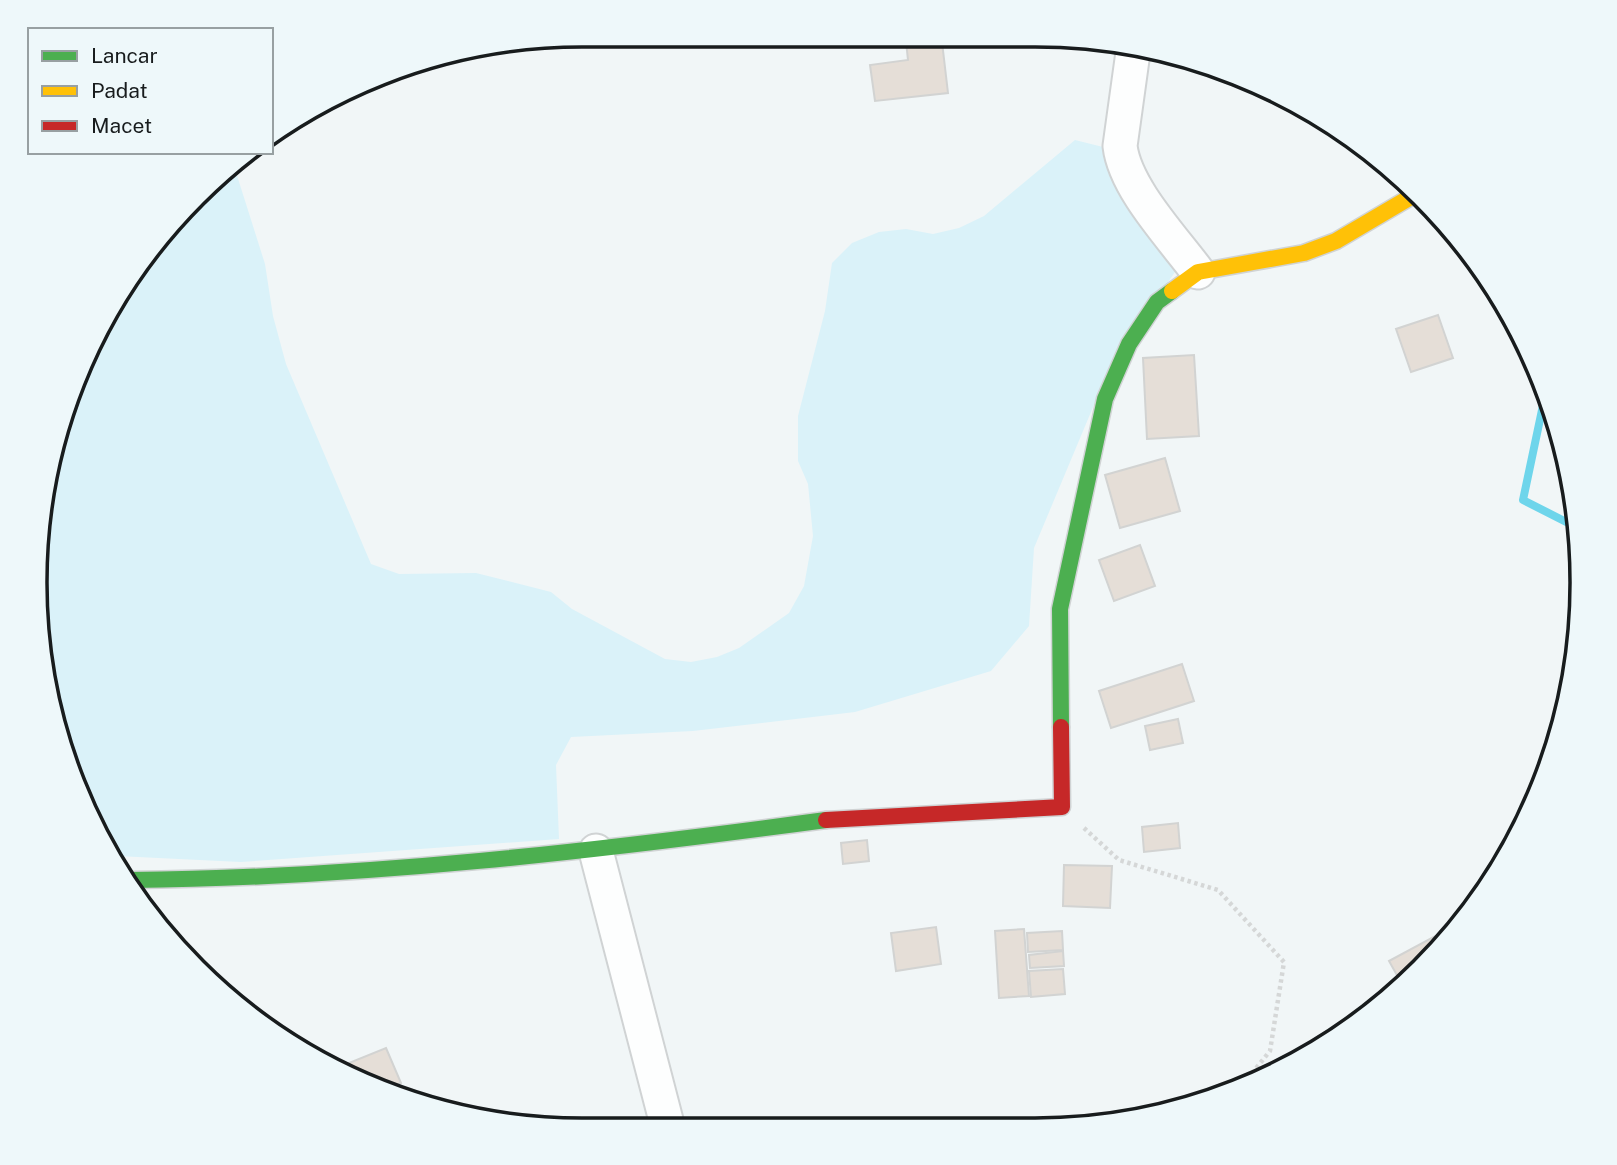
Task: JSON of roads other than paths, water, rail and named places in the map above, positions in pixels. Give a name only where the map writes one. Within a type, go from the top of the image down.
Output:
[{"type":"street","points":[[1132,57],[1120,146],[1122,160],[1130,180],[1198,272]]},
{"type":"street","points":[[137,880],[239,879],[596,851],[831,819],[1062,807],[1059,609],[1105,399],[1129,344],[1157,302],[1198,272],[1304,253],[1336,241],[1407,199]]},
{"type":"street","points":[[596,851],[665,1118]]},
{"type":"waterway","points":[[1542,412],[1523,500],[1566,522]]}]
